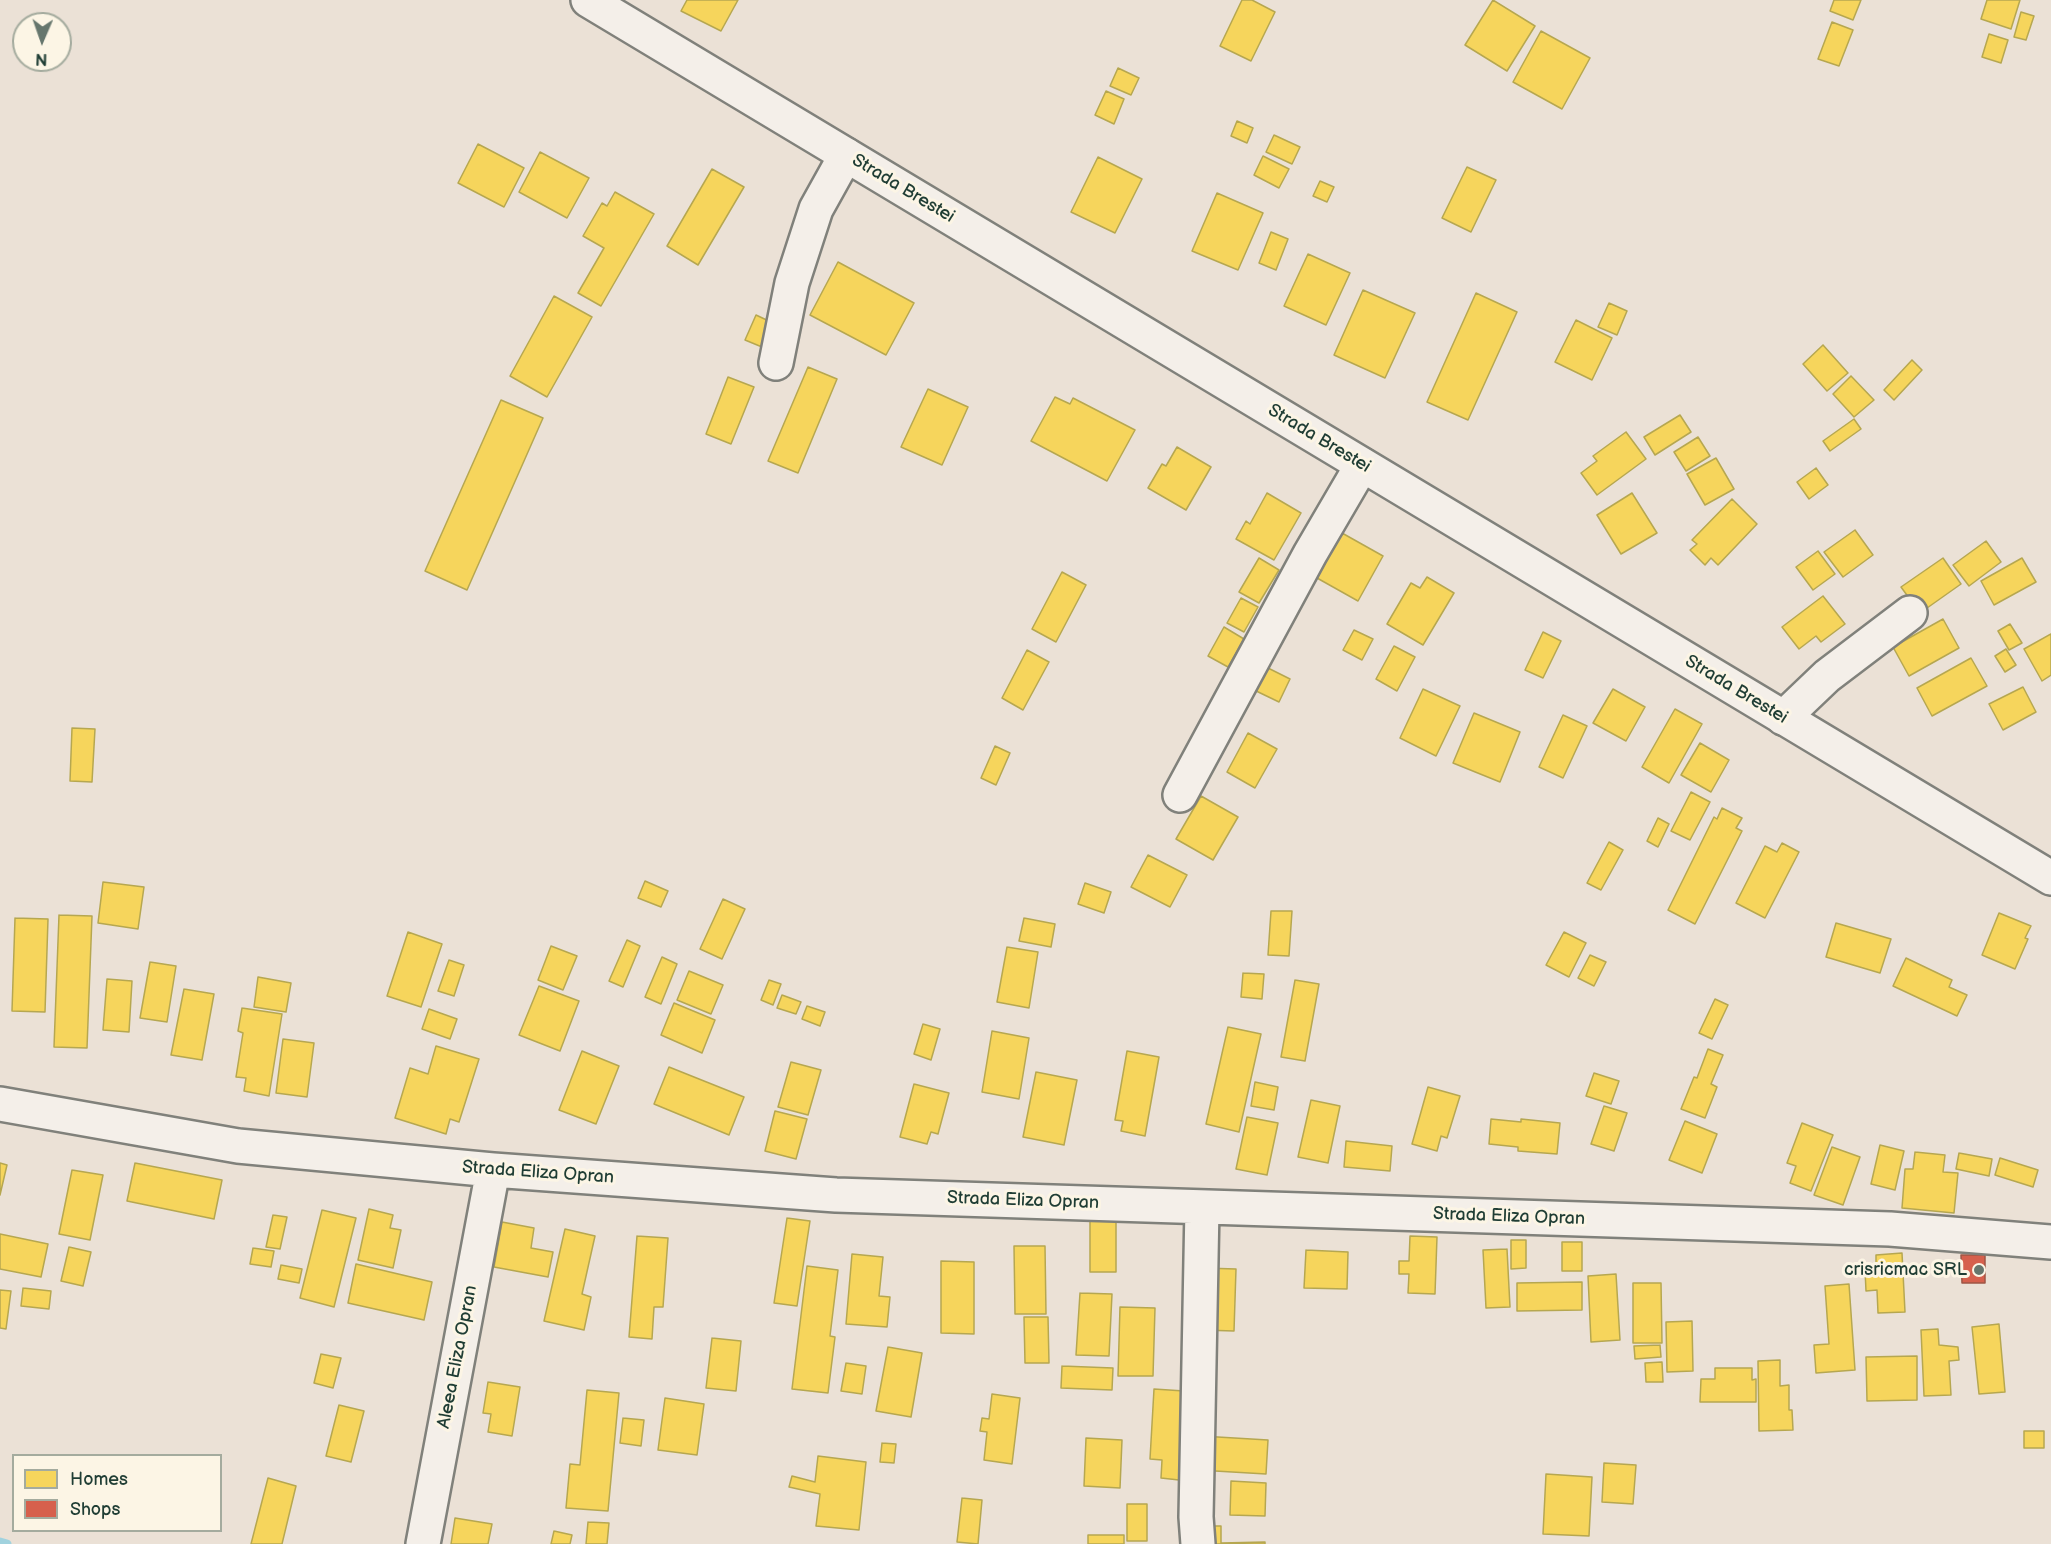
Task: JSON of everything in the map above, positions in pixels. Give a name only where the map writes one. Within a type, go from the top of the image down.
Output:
[{"type":"street","name":"Strada Brestei","points":[[588,0],[2051,878]]},
{"type":"street","points":[[776,363],[792,283],[816,209],[846,155]]},
{"type":"street","points":[[1180,795],[1310,554],[1362,465]]},
{"type":"street","points":[[1783,718],[1827,676],[1910,613]]},
{"type":"street","name":"Strada Eliza Opran","points":[[0,1104],[238,1146],[494,1170],[836,1195],[1890,1229],[2051,1242]]},
{"type":"street","name":"Aleea Eliza Opran","points":[[423,1544],[494,1170]]},
{"type":"street","points":[[1198,1544],[1202,1207]]},
{"type":"building: Homes","points":[[687,0],[738,0],[721,31],[681,11]]},
{"type":"building: Homes","points":[[1242,0],[1252,0],[1275,12],[1251,61],[1220,46]]},
{"type":"building: Homes","points":[[1493,0],[1535,26],[1507,71],[1465,45]]},
{"type":"building: Homes","points":[[1834,0],[1861,0],[1853,20],[1830,11]]},
{"type":"building: Homes","points":[[1987,0],[2020,0],[2011,29],[1981,19]]},
{"type":"building: Homes","points":[[2021,12],[2034,16],[2026,40],[2014,37]]},
{"type":"building: Homes","points":[[1832,22],[1853,30],[1839,66],[1818,59]]},
{"type":"building: Homes","points":[[1541,31],[1590,58],[1562,109],[1513,82]]},
{"type":"building: Homes","points":[[1989,34],[2008,40],[2001,63],[1982,57]]},
{"type":"building: Homes","points":[[1118,68],[1139,78],[1131,95],[1110,86]]},
{"type":"building: Homes","points":[[1106,91],[1124,99],[1114,124],[1095,115]]},
{"type":"building: Homes","points":[[1237,121],[1253,128],[1247,143],[1231,136]]},
{"type":"building: Homes","points":[[1274,135],[1300,147],[1292,164],[1266,152]]},
{"type":"building: Homes","points":[[478,144],[524,168],[504,207],[458,183]]},
{"type":"building: Homes","points":[[540,152],[589,178],[567,218],[519,192]]},
{"type":"building: Homes","points":[[1263,156],[1289,169],[1279,188],[1254,175]]},
{"type":"building: Homes","points":[[1098,157],[1142,179],[1115,233],[1071,212]]},
{"type":"building: Homes","points":[[1467,167],[1496,180],[1471,232],[1442,218]]},
{"type":"building: Homes","points":[[712,169],[744,187],[698,265],[667,246]]},
{"type":"building: Homes","points":[[1320,181],[1334,187],[1327,202],[1313,196]]},
{"type":"building: Homes","points":[[615,192],[654,214],[601,306],[578,293],[604,248],[583,236],[602,203],[607,206]]},
{"type":"building: Homes","points":[[1217,193],[1263,213],[1238,270],[1192,251]]},
{"type":"building: Homes","points":[[1271,232],[1288,239],[1276,270],[1259,263]]},
{"type":"building: Homes","points":[[1308,254],[1350,273],[1326,325],[1284,306]]},
{"type":"building: Homes","points":[[838,262],[914,303],[886,355],[810,315]]},
{"type":"building: Homes","points":[[1363,290],[1415,313],[1385,378],[1334,355]]},
{"type":"building: Homes","points":[[1476,293],[1517,312],[1468,420],[1427,402]]},
{"type":"building: Homes","points":[[554,296],[592,317],[547,397],[510,376]]},
{"type":"building: Homes","points":[[1609,303],[1627,311],[1617,335],[1598,327]]},
{"type":"building: Homes","points":[[756,315],[773,323],[762,347],[745,340]]},
{"type":"building: Homes","points":[[1576,320],[1612,338],[1592,380],[1555,362]]},
{"type":"building: Homes","points":[[1823,345],[1848,373],[1827,391],[1803,364]]},
{"type":"building: Homes","points":[[1912,360],[1922,370],[1894,400],[1884,390]]},
{"type":"building: Homes","points":[[808,367],[837,379],[798,473],[768,461]]},
{"type":"building: Homes","points":[[1851,376],[1874,400],[1854,417],[1833,394]]},
{"type":"building: Homes","points":[[728,377],[754,387],[731,444],[706,434]]},
{"type":"building: Homes","points":[[928,389],[968,407],[942,465],[901,447]]},
{"type":"building: Homes","points":[[1055,397],[1070,404],[1073,398],[1135,430],[1107,481],[1031,441]]},
{"type":"building: Homes","points":[[501,400],[543,418],[467,590],[425,571]]},
{"type":"building: Homes","points":[[1680,415],[1691,432],[1655,455],[1644,437]]},
{"type":"building: Homes","points":[[1854,419],[1861,429],[1830,451],[1823,441]]},
{"type":"building: Homes","points":[[1626,432],[1646,459],[1597,495],[1581,473],[1597,461],[1593,456]]},
{"type":"building: Homes","points":[[1698,437],[1710,456],[1686,471],[1674,452]]},
{"type":"building: Homes","points":[[1177,447],[1211,467],[1186,510],[1148,488],[1162,464],[1166,466]]},
{"type":"building: Homes","points":[[1716,458],[1734,489],[1705,505],[1687,474]]},
{"type":"building: Homes","points":[[1816,468],[1828,485],[1809,499],[1797,482]]},
{"type":"building: Homes","points":[[1267,493],[1301,513],[1274,560],[1236,539],[1246,521],[1250,524]]},
{"type":"building: Homes","points":[[1632,493],[1657,533],[1621,554],[1597,515]]},
{"type":"building: Homes","points":[[1732,499],[1757,524],[1718,565],[1711,558],[1705,565],[1690,550],[1697,544],[1692,540]]},
{"type":"building: Homes","points":[[1855,530],[1873,555],[1843,577],[1824,552]]},
{"type":"building: Homes","points":[[1342,533],[1383,556],[1358,601],[1317,578]]},
{"type":"building: Homes","points":[[1986,541],[2001,562],[1969,586],[1953,565]]},
{"type":"building: Homes","points":[[1818,551],[1835,574],[1813,590],[1796,567]]},
{"type":"building: Homes","points":[[1259,558],[1279,570],[1259,603],[1239,592]]},
{"type":"building: Homes","points":[[1943,558],[1961,584],[1920,613],[1901,587]]},
{"type":"building: Homes","points":[[2022,558],[2036,582],[1994,605],[1981,581]]},
{"type":"building: Homes","points":[[1062,572],[1086,585],[1056,642],[1032,629]]},
{"type":"building: Homes","points":[[1427,577],[1454,593],[1423,645],[1387,624],[1411,583],[1420,588]]},
{"type":"building: Homes","points":[[1823,596],[1845,624],[1821,642],[1816,636],[1799,649],[1782,627]]},
{"type":"building: Homes","points":[[1241,598],[1258,607],[1244,632],[1227,623]]},
{"type":"building: Homes","points":[[1943,619],[1959,648],[1909,676],[1893,647]]},
{"type":"building: Homes","points":[[2010,624],[2022,643],[2009,650],[1998,631]]},
{"type":"building: Homes","points":[[1224,627],[1244,639],[1228,667],[1208,656]]},
{"type":"building: Homes","points":[[1354,630],[1373,639],[1362,660],[1343,650]]},
{"type":"building: Homes","points":[[1543,632],[1561,641],[1543,678],[1525,670]]},
{"type":"building: Homes","points":[[2051,634],[2051,675],[2042,681],[2024,649]]},
{"type":"building: Homes","points":[[1394,646],[1415,657],[1397,691],[1376,679]]},
{"type":"building: Homes","points":[[2006,649],[2016,665],[2005,672],[1995,656]]},
{"type":"building: Homes","points":[[1027,650],[1049,662],[1023,710],[1002,698]]},
{"type":"building: Homes","points":[[1971,658],[1987,686],[1932,716],[1917,688]]},
{"type":"building: Homes","points":[[1264,666],[1290,679],[1279,702],[1252,689]]},
{"type":"building: Homes","points":[[2023,687],[2036,712],[2003,730],[1989,704]]},
{"type":"building: Homes","points":[[1423,689],[1460,706],[1436,756],[1400,738]]},
{"type":"building: Homes","points":[[1613,689],[1645,707],[1626,741],[1593,723]]},
{"type":"building: Homes","points":[[1675,709],[1702,724],[1669,783],[1642,767]]},
{"type":"building: Homes","points":[[1474,713],[1520,732],[1500,782],[1453,763]]},
{"type":"building: Homes","points":[[1563,715],[1587,726],[1563,778],[1539,767]]},
{"type":"building: Homes","points":[[72,728],[95,729],[92,782],[70,781]]},
{"type":"building: Homes","points":[[1248,733],[1277,749],[1255,788],[1227,772]]},
{"type":"building: Homes","points":[[1700,743],[1729,760],[1711,792],[1681,775]]},
{"type":"building: Homes","points":[[995,746],[1010,753],[996,785],[981,778]]},
{"type":"building: Homes","points":[[1691,792],[1710,802],[1690,840],[1671,831]]},
{"type":"building: Homes","points":[[1201,796],[1238,817],[1213,860],[1176,839]]},
{"type":"building: Homes","points":[[1722,808],[1742,818],[1736,828],[1742,831],[1695,924],[1668,910],[1714,817],[1717,819]]},
{"type":"building: Homes","points":[[1658,818],[1669,824],[1658,847],[1647,841]]},
{"type":"building: Homes","points":[[1609,842],[1623,850],[1601,890],[1587,883]]},
{"type":"building: Homes","points":[[1782,843],[1799,852],[1765,918],[1736,903],[1765,846],[1777,852]]},
{"type":"building: Homes","points":[[1148,855],[1187,875],[1170,907],[1131,887]]},
{"type":"building: Homes","points":[[645,881],[668,891],[661,907],[638,898]]},
{"type":"building: Homes","points":[[103,882],[144,887],[138,929],[98,923]]},
{"type":"building: Homes","points":[[1085,883],[1111,892],[1104,913],[1078,904]]},
{"type":"building: Homes","points":[[723,899],[745,909],[722,959],[700,949]]},
{"type":"building: Homes","points":[[1271,911],[1292,911],[1289,956],[1268,955]]},
{"type":"building: Homes","points":[[1999,913],[2031,926],[2015,969],[1982,955]]},
{"type":"building: Homes","points":[[59,915],[92,916],[87,1048],[54,1047]]},
{"type":"building: Homes","points":[[15,918],[48,919],[45,1012],[12,1011]]},
{"type":"building: Homes","points":[[1024,918],[1055,924],[1051,947],[1019,941]]},
{"type":"building: Homes","points":[[1836,923],[1891,939],[1880,973],[1826,957]]},
{"type":"building: Homes","points":[[408,932],[442,944],[421,1007],[387,996]]},
{"type":"building: Homes","points":[[1564,932],[1586,943],[1569,977],[1546,965]]},
{"type":"building: Homes","points":[[627,940],[640,946],[623,987],[609,981]]},
{"type":"building: Homes","points":[[551,946],[577,956],[563,990],[538,980]]},
{"type":"building: Homes","points":[[1007,947],[1038,952],[1029,1008],[997,1002]]},
{"type":"building: Homes","points":[[1590,955],[1606,962],[1594,986],[1578,978]]},
{"type":"building: Homes","points":[[662,957],[677,964],[661,1004],[645,997]]},
{"type":"building: Homes","points":[[1906,958],[1952,980],[1949,987],[1967,995],[1957,1016],[1893,986]]},
{"type":"building: Homes","points":[[449,960],[464,965],[454,996],[438,991]]},
{"type":"building: Homes","points":[[150,962],[176,966],[167,1022],[140,1018]]},
{"type":"building: Homes","points":[[689,971],[723,985],[711,1014],[677,1000]]},
{"type":"building: Homes","points":[[1243,973],[1264,974],[1262,999],[1241,997]]},
{"type":"building: Homes","points":[[258,977],[291,983],[286,1012],[254,1007]]},
{"type":"building: Homes","points":[[107,979],[132,981],[129,1032],[103,1030]]},
{"type":"building: Homes","points":[[769,980],[781,984],[773,1005],[761,1000]]},
{"type":"building: Homes","points":[[1295,980],[1319,984],[1305,1061],[1281,1057]]},
{"type":"building: Homes","points":[[539,986],[579,1001],[560,1051],[519,1035]]},
{"type":"building: Homes","points":[[184,989],[214,994],[202,1060],[171,1055]]},
{"type":"building: Homes","points":[[782,995],[801,1002],[796,1014],[777,1008]]},
{"type":"building: Homes","points":[[1715,999],[1728,1005],[1712,1039],[1699,1033]]},
{"type":"building: Homes","points":[[674,1003],[715,1020],[702,1053],[661,1035]]},
{"type":"building: Homes","points":[[807,1006],[825,1012],[820,1026],[802,1019]]},
{"type":"building: Homes","points":[[242,1008],[282,1014],[269,1096],[244,1091],[246,1078],[236,1077],[243,1033],[238,1031]]},
{"type":"building: Homes","points":[[429,1009],[457,1019],[450,1039],[422,1029]]},
{"type":"building: Homes","points":[[923,1024],[940,1029],[931,1060],[914,1054]]},
{"type":"building: Homes","points":[[1228,1027],[1261,1034],[1239,1132],[1206,1124]]},
{"type":"building: Homes","points":[[992,1031],[1029,1038],[1019,1099],[982,1092]]},
{"type":"building: Homes","points":[[283,1039],[314,1043],[307,1097],[276,1093]]},
{"type":"building: Homes","points":[[436,1046],[479,1059],[459,1122],[450,1119],[446,1134],[395,1118],[410,1068],[428,1074]]},
{"type":"building: Homes","points":[[1708,1049],[1723,1055],[1711,1084],[1717,1087],[1705,1118],[1681,1109],[1694,1077],[1697,1078]]},
{"type":"building: Homes","points":[[582,1051],[619,1066],[596,1124],[559,1110]]},
{"type":"building: Homes","points":[[1127,1051],[1159,1057],[1145,1136],[1121,1131],[1123,1121],[1115,1120]]},
{"type":"building: Homes","points":[[791,1062],[821,1070],[808,1115],[778,1107]]},
{"type":"building: Homes","points":[[669,1067],[744,1097],[729,1135],[654,1104]]},
{"type":"building: Homes","points":[[1036,1072],[1077,1080],[1064,1145],[1023,1137]]},
{"type":"building: Homes","points":[[1594,1073],[1619,1081],[1611,1104],[1586,1096]]},
{"type":"building: Homes","points":[[1255,1082],[1278,1087],[1274,1110],[1251,1106]]},
{"type":"building: Homes","points":[[914,1084],[949,1093],[938,1134],[931,1132],[927,1144],[900,1137]]},
{"type":"building: Homes","points":[[1428,1087],[1460,1096],[1447,1138],[1441,1136],[1437,1151],[1412,1144]]},
{"type":"building: Homes","points":[[1311,1100],[1340,1106],[1328,1163],[1298,1157]]},
{"type":"building: Homes","points":[[1604,1106],[1627,1113],[1614,1151],[1591,1144]]},
{"type":"building: Homes","points":[[775,1111],[807,1119],[796,1159],[765,1151]]},
{"type":"building: Homes","points":[[1247,1117],[1278,1123],[1267,1175],[1236,1169]]},
{"type":"building: Homes","points":[[1491,1119],[1560,1123],[1557,1154],[1518,1151],[1518,1147],[1489,1144]]},
{"type":"building: Homes","points":[[1685,1121],[1717,1134],[1702,1173],[1669,1160]]},
{"type":"building: Homes","points":[[1802,1123],[1833,1135],[1811,1191],[1790,1183],[1796,1166],[1787,1163]]},
{"type":"building: Homes","points":[[1346,1141],[1392,1146],[1390,1171],[1344,1167]]},
{"type":"building: Homes","points":[[1880,1145],[1904,1151],[1895,1190],[1871,1184]]},
{"type":"building: Homes","points":[[1832,1147],[1860,1157],[1843,1205],[1814,1195]]},
{"type":"building: Homes","points":[[1915,1152],[1945,1155],[1943,1172],[1958,1173],[1954,1213],[1902,1208],[1905,1169],[1913,1169]]},
{"type":"building: Homes","points":[[1959,1153],[1992,1159],[1989,1176],[1956,1169]]},
{"type":"building: Homes","points":[[2000,1158],[2038,1170],[2033,1187],[1995,1175]]},
{"type":"building: Homes","points":[[0,1163],[7,1165],[0,1195]]},
{"type":"building: Homes","points":[[135,1163],[222,1180],[214,1219],[127,1201]]},
{"type":"building: Homes","points":[[72,1170],[103,1175],[90,1240],[59,1234]]},
{"type":"building: Homes","points":[[369,1209],[393,1215],[390,1228],[401,1230],[393,1268],[358,1260]]},
{"type":"building: Homes","points":[[322,1210],[356,1218],[334,1307],[300,1298]]},
{"type":"building: Homes","points":[[273,1215],[287,1217],[280,1249],[266,1247]]},
{"type":"building: Homes","points":[[787,1218],[810,1221],[797,1306],[774,1303]]},
{"type":"building: Homes","points":[[1090,1221],[1116,1221],[1116,1272],[1090,1272]]},
{"type":"building: Homes","points":[[502,1222],[534,1228],[531,1248],[553,1252],[548,1277],[494,1267]]},
{"type":"building: Homes","points":[[565,1229],[595,1236],[582,1294],[591,1297],[584,1330],[544,1321]]},
{"type":"building: Homes","points":[[0,1234],[48,1244],[41,1277],[0,1269]]},
{"type":"building: Homes","points":[[637,1236],[668,1238],[663,1307],[654,1307],[652,1339],[629,1337]]},
{"type":"building: Homes","points":[[1410,1236],[1437,1237],[1435,1294],[1408,1293],[1409,1274],[1399,1274],[1399,1261],[1409,1261]]},
{"type":"building: Homes","points":[[1511,1240],[1526,1240],[1526,1268],[1511,1269]]},
{"type":"building: Homes","points":[[1562,1242],[1582,1242],[1582,1271],[1562,1271]]},
{"type":"building: Homes","points":[[1014,1246],[1045,1246],[1046,1314],[1015,1314]]},
{"type":"building: Homes","points":[[69,1247],[91,1252],[83,1286],[61,1281]]},
{"type":"building: Homes","points":[[253,1248],[274,1251],[271,1267],[250,1264]]},
{"type":"building: Homes","points":[[1507,1249],[1510,1307],[1486,1308],[1483,1250]]},
{"type":"building: Homes","points":[[1306,1250],[1348,1252],[1347,1289],[1304,1288]]},
{"type":"building: Homes","points":[[1902,1253],[1905,1312],[1878,1313],[1877,1290],[1866,1291],[1865,1270],[1876,1270],[1876,1255]]},
{"type":"building: Homes","points":[[852,1254],[883,1257],[879,1296],[890,1297],[887,1327],[846,1324]]},
{"type":"building: Homes","points":[[941,1261],[974,1262],[974,1334],[941,1333]]},
{"type":"building: Homes","points":[[356,1264],[432,1282],[424,1320],[348,1303]]},
{"type":"building: Homes","points":[[281,1265],[302,1269],[299,1283],[278,1279]]},
{"type":"building: Homes","points":[[807,1266],[838,1270],[830,1336],[835,1337],[828,1393],[792,1389]]},
{"type":"building: Homes","points":[[1204,1268],[1236,1269],[1234,1331],[1202,1330]]},
{"type":"building: Homes","points":[[1616,1274],[1620,1340],[1591,1342],[1588,1276]]},
{"type":"building: Homes","points":[[1582,1282],[1582,1310],[1517,1311],[1517,1283]]},
{"type":"building: Homes","points":[[1633,1283],[1661,1283],[1662,1343],[1633,1343]]},
{"type":"building: Homes","points":[[1849,1284],[1855,1370],[1816,1373],[1814,1345],[1829,1344],[1825,1286]]},
{"type":"building: Homes","points":[[23,1288],[51,1291],[49,1309],[21,1306]]},
{"type":"building: Homes","points":[[0,1290],[11,1291],[6,1329],[0,1328]]},
{"type":"building: Homes","points":[[1080,1293],[1112,1294],[1109,1356],[1076,1355]]},
{"type":"building: Homes","points":[[1120,1307],[1155,1308],[1153,1376],[1118,1376]]},
{"type":"building: Homes","points":[[1024,1317],[1048,1317],[1049,1363],[1025,1363]]},
{"type":"building: Homes","points":[[1692,1321],[1693,1371],[1667,1372],[1666,1322]]},
{"type":"building: Homes","points":[[1999,1324],[2005,1392],[1979,1394],[1972,1327]]},
{"type":"building: Homes","points":[[1938,1329],[1939,1345],[1958,1347],[1959,1360],[1949,1361],[1951,1395],[1924,1396],[1921,1330]]},
{"type":"building: Homes","points":[[712,1338],[741,1341],[736,1391],[706,1388]]},
{"type":"building: Homes","points":[[1660,1345],[1661,1357],[1635,1359],[1634,1346]]},
{"type":"building: Homes","points":[[888,1347],[922,1353],[911,1417],[876,1411]]},
{"type":"building: Homes","points":[[321,1354],[341,1358],[333,1388],[314,1383]]},
{"type":"building: Homes","points":[[1917,1356],[1917,1400],[1867,1401],[1866,1357]]},
{"type":"building: Homes","points":[[1780,1360],[1780,1386],[1789,1385],[1789,1410],[1792,1410],[1793,1430],[1759,1431],[1758,1361]]},
{"type":"building: Homes","points":[[1662,1362],[1663,1382],[1646,1382],[1645,1363]]},
{"type":"building: Homes","points":[[846,1363],[866,1366],[862,1394],[841,1391]]},
{"type":"building: Homes","points":[[1062,1366],[1113,1368],[1112,1390],[1061,1388]]},
{"type":"building: Homes","points":[[1715,1368],[1752,1368],[1752,1380],[1756,1379],[1756,1402],[1700,1402],[1701,1379],[1715,1379]]},
{"type":"building: Homes","points":[[488,1382],[520,1387],[512,1436],[488,1432],[491,1414],[483,1413]]},
{"type":"building: Homes","points":[[1154,1389],[1184,1391],[1179,1480],[1161,1478],[1162,1460],[1150,1459]]},
{"type":"building: Homes","points":[[587,1390],[619,1393],[608,1511],[566,1508],[570,1464],[580,1465]]},
{"type":"building: Homes","points":[[992,1394],[1020,1398],[1012,1464],[984,1460],[987,1432],[980,1431],[982,1418],[989,1419]]},
{"type":"building: Homes","points":[[665,1398],[704,1404],[697,1455],[658,1450]]},
{"type":"building: Homes","points":[[339,1405],[364,1411],[351,1462],[326,1456]]},
{"type":"building: Homes","points":[[623,1418],[644,1420],[641,1446],[620,1443]]},
{"type":"building: Homes","points":[[2024,1431],[2044,1431],[2044,1448],[2024,1448]]},
{"type":"building: Homes","points":[[1201,1436],[1268,1440],[1266,1474],[1198,1470]]},
{"type":"building: Homes","points":[[1086,1438],[1122,1440],[1120,1488],[1084,1486]]},
{"type":"building: Homes","points":[[882,1443],[896,1444],[894,1463],[880,1462]]},
{"type":"building: Homes","points":[[818,1456],[866,1462],[859,1530],[816,1526],[820,1494],[789,1487],[792,1476],[815,1482]]},
{"type":"building: Homes","points":[[1604,1463],[1636,1465],[1633,1504],[1602,1502]]},
{"type":"building: Homes","points":[[1546,1474],[1592,1477],[1589,1536],[1543,1534]]},
{"type":"building: Homes","points":[[268,1478],[296,1486],[282,1544],[251,1544]]},
{"type":"building: Homes","points":[[1231,1481],[1266,1483],[1265,1516],[1230,1515]]},
{"type":"building: Homes","points":[[962,1498],[982,1500],[978,1544],[957,1542]]},
{"type":"building: Homes","points":[[1127,1504],[1147,1504],[1147,1541],[1127,1541]]},
{"type":"building: Homes","points":[[455,1518],[492,1524],[488,1544],[451,1544]]},
{"type":"building: Homes","points":[[588,1522],[609,1523],[607,1544],[586,1544]]},
{"type":"building: Homes","points":[[1204,1526],[1221,1526],[1221,1543],[1265,1542],[1265,1544],[1204,1544]]},
{"type":"building: Homes","points":[[554,1531],[572,1535],[570,1544],[551,1544]]},
{"type":"building: Homes","points":[[1088,1535],[1124,1535],[1124,1544],[1088,1544]]},
{"type":"building: Shops","points":[[1961,1255],[1985,1255],[1985,1283],[1962,1283]]},
{"type":"waterway","points":[[0,1542],[7,1544]]},
{"type":"place","name":"crisricmac SRL","points":[[1979,1270]]}]
